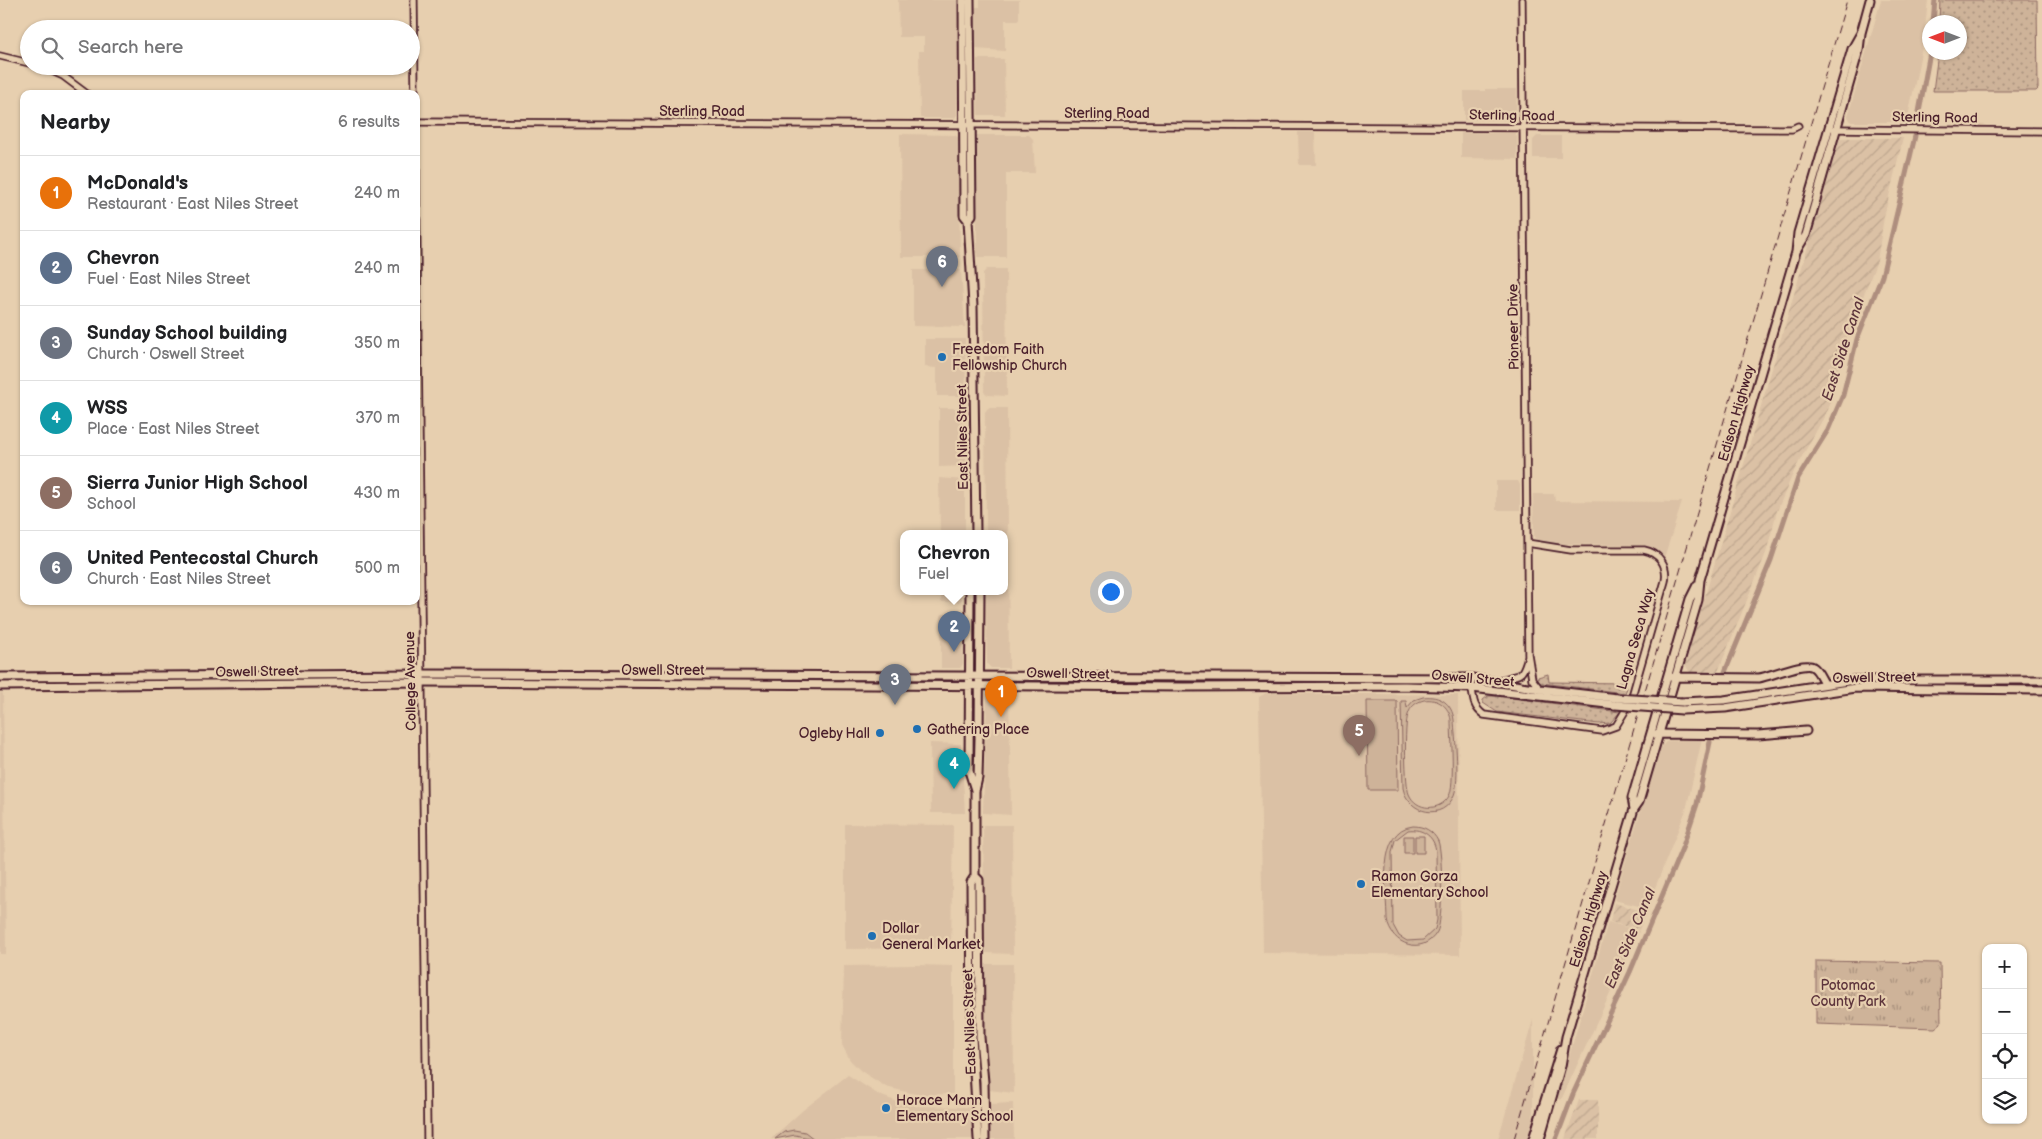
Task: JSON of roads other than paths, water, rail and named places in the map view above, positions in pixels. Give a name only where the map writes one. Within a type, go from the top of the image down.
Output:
[{"type":"main road","name":"East Niles Street","points":[[963,0],[964,215],[968,220],[973,306],[976,530]]},
{"type":"main road","name":"East Niles Street","points":[[968,220],[972,215],[970,0]]},
{"type":"main road","name":"Edison Highway","points":[[1533,1139],[1555,1063],[1566,1037],[1634,809],[1639,802],[1659,735],[1698,600],[1700,580],[1796,252],[1806,235],[1832,129],[1859,50],[1861,33],[1870,0]]},
{"type":"main road","points":[[963,13],[967,54],[971,56]]},
{"type":"main road","name":"Edison Highway","points":[[1634,809],[1632,798],[1650,732],[1690,599],[1700,580]]},
{"type":"main road","name":"East Niles Street","points":[[970,595],[969,771],[975,790]]},
{"type":"main road","name":"East Niles Street","points":[[978,1139],[972,1044],[971,968],[972,882],[975,876],[975,790],[978,772],[980,595]]},
{"type":"main road","name":"Oswell Street","points":[[1667,676],[1675,678],[1760,678],[1772,676],[1803,665],[1814,668],[1824,683]]},
{"type":"main road","name":"Oswell Street","points":[[0,677],[422,674],[1472,678],[1616,702]]},
{"type":"main road","points":[[181,685],[185,680],[213,680],[228,675]]},
{"type":"main road","points":[[237,683],[287,679],[290,675]]},
{"type":"main road","points":[[785,684],[797,680],[832,680],[837,675]]},
{"type":"main road","points":[[837,685],[841,680],[873,680],[889,676]]},
{"type":"main road","name":"Oswell Street","points":[[1682,706],[1824,683],[1854,680],[2042,680]]},
{"type":"main road","points":[[1926,689],[1930,685],[1972,680]]},
{"type":"main road","name":"Oswell Street","points":[[0,686],[422,682],[1405,686],[1472,688],[1616,702],[1725,708],[1855,688],[2042,690]]},
{"type":"main road","points":[[1650,732],[1659,735],[1758,735],[1806,731]]},
{"type":"main road","name":"East Niles Street","points":[[975,876],[979,880],[980,1037],[984,1082],[985,1139]]},
{"type":"main road","name":"Edison Highway","points":[[1540,1139],[1561,1066],[1566,1037]]},
{"type":"street","points":[[414,0],[414,20]]},
{"type":"street","name":"Pioneer Drive","points":[[1522,0],[1528,654],[1532,679],[1540,689]]},
{"type":"street","points":[[0,56],[20,61]]},
{"type":"street","points":[[61,75],[82,90]]},
{"type":"street","points":[[416,75],[416,90]]},
{"type":"street","name":"Sterling Road","points":[[420,122],[1792,129],[1798,126]]},
{"type":"street","name":"Sterling Road","points":[[1832,129],[2042,131]]},
{"type":"street","name":"College Avenue","points":[[420,504],[427,1139]]},
{"type":"street","name":"Lagna Seca Way","points":[[1472,688],[1477,710],[1484,715],[1602,731],[1616,726],[1630,703],[1665,581],[1666,572],[1662,561],[1650,551],[1560,549],[1527,543]]},
{"type":"street","name":"Pioneer Drive","points":[[1498,682],[1520,675],[1523,672],[1528,654]]},
{"type":"waterway","name":"East Side Canal","points":[[1934,15],[1935,0]]},
{"type":"waterway","name":"East Side Canal","points":[[1917,123],[1929,60]]},
{"type":"waterway","name":"East Side Canal","points":[[1725,672],[1771,560],[1798,478],[1828,430],[1843,395],[1857,339],[1882,276],[1915,136]]},
{"type":"waterway","name":"East Side Canal","points":[[1556,1139],[1573,1094],[1630,972],[1683,846],[1697,804],[1710,742]]},
{"type":"railway","points":[[1514,1139],[1847,0]]},
{"type":"place","name":"United Pentecostal Church","points":[[942,287]]},
{"type":"place","name":"Freedom Faith Fellowship Church","points":[[942,357]]},
{"type":"place","name":"Chevron","points":[[954,652]]},
{"type":"place","name":"Sunday School building","points":[[895,705]]},
{"type":"place","name":"McDonald's","points":[[1001,717]]},
{"type":"place","name":"Gathering Place","points":[[917,729]]},
{"type":"place","name":"Ogleby Hall","points":[[880,733]]},
{"type":"place","name":"Sierra Junior High School","points":[[1359,756]]},
{"type":"place","name":"WSS","points":[[954,789]]},
{"type":"place","name":"Ramon Gorza Elementary School","points":[[1361,884]]},
{"type":"place","name":"Dollar General Market","points":[[872,936]]},
{"type":"place","name":"Horace Mann Elementary School","points":[[886,1108]]},
{"type":"park label","name":"Potomac County Park","points":[[1848,994]]}]
